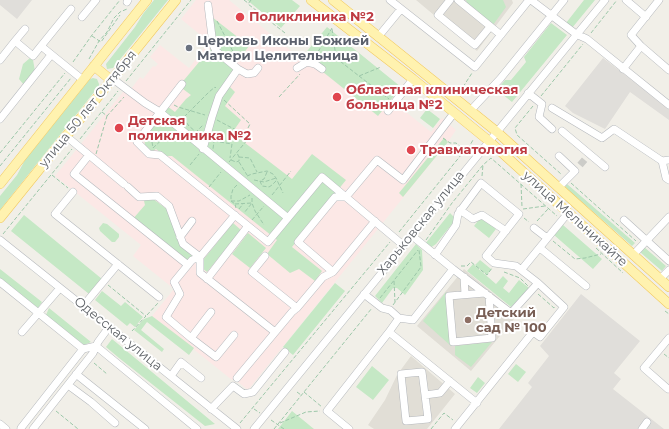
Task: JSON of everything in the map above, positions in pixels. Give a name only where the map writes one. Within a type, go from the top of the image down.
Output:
[{"type":"main road","name":"улица 50 лет Октября","points":[[0,184],[83,80],[91,64],[146,0]]},
{"type":"main road","name":"улица 50 лет Октября","points":[[0,218],[176,0]]},
{"type":"main road","name":"улица Мельникайте","points":[[311,0],[413,79],[489,142],[669,304]]},
{"type":"main road","name":"улица Мельникайте","points":[[334,0],[497,132],[669,287]]},
{"type":"main road","points":[[91,64],[112,79]]},
{"type":"main road","points":[[430,94],[438,84]]},
{"type":"street","points":[[82,17],[96,0]]},
{"type":"street","points":[[390,0],[475,67],[530,0],[576,34],[587,40],[669,105]]},
{"type":"street","points":[[450,0],[438,15],[475,45],[490,27]]},
{"type":"street","points":[[458,0],[500,35]]},
{"type":"street","points":[[471,110],[500,79],[564,0]]},
{"type":"street","name":"Харьковская улица","points":[[254,429],[604,0]]},
{"type":"street","points":[[626,0],[646,17]]},
{"type":"street","points":[[659,0],[631,35],[641,46],[669,70]]},
{"type":"street","points":[[208,5],[213,45],[216,51],[238,69],[247,74],[254,73],[258,68]]},
{"type":"street","points":[[15,41],[33,56],[71,9]]},
{"type":"street","points":[[378,37],[401,9]]},
{"type":"street","points":[[0,60],[25,29]]},
{"type":"street","points":[[41,46],[83,80]]},
{"type":"street","points":[[623,69],[641,46]]},
{"type":"street","points":[[0,119],[51,55]]},
{"type":"street","points":[[298,71],[306,62],[315,64],[322,69]]},
{"type":"street","points":[[203,148],[219,96],[238,69]]},
{"type":"street","points":[[112,79],[160,112],[288,218]]},
{"type":"street","points":[[388,111],[413,79]]},
{"type":"street","points":[[182,84],[137,142],[149,154],[160,155],[268,242],[322,177],[403,245]]},
{"type":"street","points":[[528,93],[542,104],[539,117],[552,129]]},
{"type":"street","points":[[552,108],[602,138],[614,129],[665,161],[666,178],[669,180]]},
{"type":"street","points":[[346,197],[377,160],[403,180],[454,113]]},
{"type":"street","points":[[562,130],[588,156],[605,167]]},
{"type":"street","points":[[66,136],[139,197],[157,196],[169,206],[183,244],[200,257]]},
{"type":"street","points":[[559,156],[578,168],[559,187]]},
{"type":"street","points":[[91,157],[74,174],[188,265]]},
{"type":"street","points":[[435,255],[456,225],[460,210],[481,183],[519,214],[486,256],[494,263],[516,266],[522,269],[564,307],[540,337],[533,332],[457,427]]},
{"type":"street","points":[[73,192],[56,214],[159,297]]},
{"type":"street","points":[[333,272],[298,242],[335,197],[346,197]]},
{"type":"street","points":[[460,210],[474,219],[482,215],[506,231]]},
{"type":"street","points":[[522,269],[568,213]]},
{"type":"street","points":[[234,335],[216,357],[166,317],[180,294],[174,282],[192,260],[200,257],[237,216]]},
{"type":"street","points":[[633,255],[669,217]]},
{"type":"street","points":[[624,220],[644,244],[669,261]]},
{"type":"street","points":[[180,237],[192,221]]},
{"type":"street","points":[[237,378],[292,312],[323,277],[333,272],[375,221]]},
{"type":"street","points":[[207,279],[248,226]]},
{"type":"street","points":[[534,227],[548,238]]},
{"type":"street","points":[[411,235],[511,313],[538,283]]},
{"type":"street","name":"Одесская улица","points":[[0,239],[236,428]]},
{"type":"street","points":[[540,248],[586,286]]},
{"type":"street","points":[[265,256],[252,272],[297,308]]},
{"type":"street","points":[[200,257],[200,273],[275,332]]},
{"type":"street","points":[[83,306],[118,264]]},
{"type":"street","points":[[364,294],[382,308],[390,310],[400,318],[412,320],[453,269]]},
{"type":"street","points":[[660,279],[669,270]]},
{"type":"street","points":[[464,277],[465,294]]},
{"type":"street","points":[[0,282],[83,349]]},
{"type":"street","points":[[22,332],[60,288]]},
{"type":"street","points":[[487,294],[492,338],[453,342],[448,296],[487,294]]},
{"type":"street","points":[[191,338],[211,312]]},
{"type":"street","points":[[349,429],[327,411],[400,318]]},
{"type":"street","points":[[33,429],[93,353],[109,327]]},
{"type":"street","points":[[389,332],[477,403]]},
{"type":"street","points":[[668,388],[644,368],[666,347],[669,338]]},
{"type":"street","points":[[21,428],[83,349],[96,346]]},
{"type":"street","points":[[96,346],[197,429]]},
{"type":"street","points":[[211,409],[233,386],[244,394],[253,392],[285,352]]},
{"type":"street","points":[[170,376],[181,362],[201,378]]},
{"type":"street","points":[[422,372],[425,395],[428,419],[406,421],[401,374],[422,372]]},
{"type":"street","points":[[76,374],[145,429]]},
{"type":"street","points":[[425,395],[440,393],[450,381]]},
{"type":"street","points":[[68,385],[115,423]]},
{"type":"street","points":[[642,429],[647,422]]},
{"type":"street","points":[[0,424],[6,429]]},
{"type":"path","points":[[0,239],[190,0]]},
{"type":"path","points":[[244,0],[284,33]]},
{"type":"path","points":[[248,4],[251,0]]},
{"type":"path","points":[[617,0],[587,40],[538,100],[528,110],[515,128],[517,135],[644,244]]},
{"type":"path","points":[[91,64],[99,41],[107,32],[114,18],[126,3]]},
{"type":"path","points":[[0,154],[92,35],[126,3]]},
{"type":"path","points":[[99,41],[101,42],[120,15]]},
{"type":"path","points":[[216,19],[238,60],[238,69]]},
{"type":"path","points":[[310,63],[318,54],[332,28],[336,58]]},
{"type":"path","points":[[92,35],[99,41]]},
{"type":"path","points":[[318,54],[336,58],[394,103]]},
{"type":"path","points":[[358,76],[382,67]]},
{"type":"path","points":[[463,86],[475,67]]},
{"type":"path","points":[[279,97],[298,71]]},
{"type":"path","points":[[0,166],[75,74]]},
{"type":"path","points":[[149,154],[215,87],[219,96],[250,124],[248,128]]},
{"type":"path","points":[[91,157],[98,152],[107,116],[129,92]]},
{"type":"path","points":[[169,101],[178,107],[212,117],[236,130]]},
{"type":"path","points":[[102,111],[107,116]]},
{"type":"path","points":[[183,118],[196,132],[212,117]]},
{"type":"path","points":[[438,135],[450,143],[456,143],[465,150]]},
{"type":"path","points":[[205,138],[232,144],[230,160],[236,162],[239,161]]},
{"type":"path","points":[[236,428],[469,147],[473,140]]},
{"type":"path","points":[[212,156],[214,141]]},
{"type":"path","points":[[190,166],[203,148]]},
{"type":"path","points":[[236,152],[239,161],[250,179],[260,181],[264,182],[276,178],[276,181],[269,187],[262,186],[260,181]]},
{"type":"path","points":[[239,158],[250,158],[257,173]]},
{"type":"path","points":[[422,245],[435,229],[452,203],[483,165],[491,158],[562,220]]},
{"type":"path","points":[[481,183],[483,165]]},
{"type":"path","points":[[260,181],[264,179],[267,171]]},
{"type":"path","points":[[51,174],[73,192]]},
{"type":"path","points":[[521,184],[522,210],[546,206]]},
{"type":"path","points":[[253,193],[252,203],[256,215],[264,225]]},
{"type":"path","points":[[231,201],[235,204],[252,203]]},
{"type":"path","points":[[235,204],[236,212],[244,203]]},
{"type":"path","points":[[237,216],[252,203]]},
{"type":"path","points":[[534,227],[548,208]]},
{"type":"path","points":[[548,238],[575,259],[601,254]]},
{"type":"path","points":[[274,429],[418,250],[421,267],[390,310]]},
{"type":"path","points":[[453,269],[456,266],[468,266],[471,262],[487,275],[495,265]]},
{"type":"path","points":[[500,269],[506,274],[520,278],[554,308],[557,304],[563,309]]},
{"type":"path","points":[[394,281],[395,303]]},
{"type":"path","points":[[104,282],[146,316]]},
{"type":"path","points":[[132,331],[160,302],[159,297]]},
{"type":"path","points":[[92,361],[107,374]]},
{"type":"path","points":[[297,392],[301,395]]},
{"type":"path","points":[[304,392],[327,411]]},
{"type":"path","points":[[51,406],[78,429]]},
{"type":"path","points":[[278,424],[306,412],[327,411]]},
{"type":"path","points":[[431,429],[444,413],[457,427]]},
{"type":"path","points":[[265,416],[284,429]]},
{"type":"shaded area","points":[[0,0],[32,0],[17,19],[0,5]]},
{"type":"shaded area","points":[[196,0],[229,0],[301,59],[310,48],[389,112],[396,104],[431,132],[442,118],[456,130],[448,142],[248,390],[234,379],[232,380],[152,316],[174,289],[133,256],[141,245],[55,176],[127,87],[131,89],[140,77],[143,79],[153,66],[155,67],[158,64],[150,57],[160,45],[189,68],[209,42],[181,19]]},
{"type":"shaded area","points":[[416,0],[512,0],[513,3],[477,51]]},
{"type":"shaded area","points":[[603,58],[669,108],[669,120],[630,92],[605,129],[573,113],[565,106]]},
{"type":"shaded area","name":"Детский сад № 100","points":[[464,269],[518,314],[471,371],[417,326]]},
{"type":"shaded area","points":[[581,294],[640,341],[614,373],[621,379],[613,389],[664,429],[499,429],[532,387],[528,383],[549,356],[540,346]]},
{"type":"shaded area","points":[[411,356],[455,394],[427,429],[374,429],[368,425],[385,400],[397,375]]},
{"type":"green space","points":[[154,0],[168,0],[113,68],[107,69],[106,64]]},
{"type":"green space","points":[[247,0],[292,0],[300,6],[281,28]]},
{"type":"green space","points":[[466,0],[503,0],[506,7],[493,25],[467,3]]},
{"type":"green space","points":[[584,0],[595,0],[572,28],[566,23]]},
{"type":"green space","points":[[212,17],[249,46],[235,65],[218,51]]},
{"type":"green space","points":[[551,23],[567,35],[512,102],[497,90],[505,80],[511,80],[526,62],[524,57]]},
{"type":"green space","points":[[327,27],[401,87],[378,116],[303,56]]},
{"type":"green space","points":[[210,49],[235,70],[225,82],[235,92],[225,106],[241,120],[232,133],[292,179],[312,154],[346,180],[292,247],[322,271],[315,281],[299,269],[290,273],[267,254],[277,240],[172,156],[165,156],[156,149],[150,153],[145,147],[144,135],[167,106],[175,112],[191,95],[179,86]]},
{"type":"green space","points":[[30,58],[33,60],[35,71],[24,85],[19,79],[23,64]]},
{"type":"green space","points":[[90,79],[97,79],[99,86],[0,210],[0,196],[17,175],[25,160]]},
{"type":"green space","points":[[427,109],[440,119],[433,128],[420,118]]},
{"type":"green space","points":[[444,138],[448,142],[403,197],[399,193]]},
{"type":"green space","points":[[567,184],[635,243],[632,246],[565,187]]},
{"type":"green space","points":[[146,198],[152,198],[168,210],[193,254],[186,263],[132,220],[145,205],[144,201]]},
{"type":"green space","points":[[450,213],[456,219],[436,244],[430,248],[425,244]]},
{"type":"green space","points":[[24,215],[102,279],[89,294],[11,231]]},
{"type":"green space","points":[[481,217],[496,229],[489,238],[474,226]]},
{"type":"green space","points":[[103,223],[107,224],[119,234],[119,237],[115,242],[112,242],[100,231],[99,228]]},
{"type":"green space","points":[[233,223],[241,230],[207,272],[202,268],[203,260]]},
{"type":"green space","points":[[563,225],[602,259],[593,269],[554,235]]},
{"type":"green space","points":[[248,233],[266,248],[250,268],[232,254]]},
{"type":"green space","points":[[416,244],[422,250],[423,270],[405,295],[397,288],[393,288],[382,303],[375,296]]},
{"type":"green space","points":[[644,247],[666,266],[662,271],[640,252]]},
{"type":"green space","points":[[480,260],[491,269],[487,275],[475,265]]},
{"type":"green space","points":[[473,264],[496,284],[503,276],[508,281],[503,288],[509,293],[519,280],[529,288],[511,307],[467,271]]},
{"type":"green space","points":[[0,269],[42,302],[38,308],[0,278]]},
{"type":"green space","points":[[335,283],[345,291],[293,355],[283,347]]},
{"type":"green space","points":[[102,291],[121,306],[125,302],[143,317],[135,327],[130,323],[127,326],[95,300]]},
{"type":"green space","points":[[446,292],[451,346],[423,321]]},
{"type":"green space","points":[[49,308],[91,342],[84,345],[46,315]]},
{"type":"green space","points":[[152,316],[194,348],[189,355],[147,322],[141,330],[164,349],[162,352],[134,330],[144,319]]},
{"type":"green space","points":[[112,339],[215,424],[205,426],[119,358],[106,347]]},
{"type":"green space","points":[[492,342],[471,367],[455,355],[455,346]]},
{"type":"green space","points":[[516,364],[526,372],[518,382],[508,374]]},
{"type":"green space","points":[[372,366],[389,380],[373,400],[356,387]]},
{"type":"green space","points":[[478,377],[485,383],[477,393],[470,388]]},
{"type":"green space","points":[[292,411],[314,429],[278,429]]},
{"type":"tunnel","points":[[580,165],[587,157]]},
{"type":"place","name":"Поликлиника №2","points":[[240,17]]},
{"type":"place","name":"Церковь Иконы Божией Матери Целительница","points":[[189,48]]},
{"type":"place","name":"Областная клиническая больница №2","points":[[337,97]]},
{"type":"place","name":"Детская поликлиника №2","points":[[119,128]]},
{"type":"place","name":"Травматология","points":[[411,150]]},
{"type":"place","name":"Детский сад № 100","points":[[468,320]]}]
